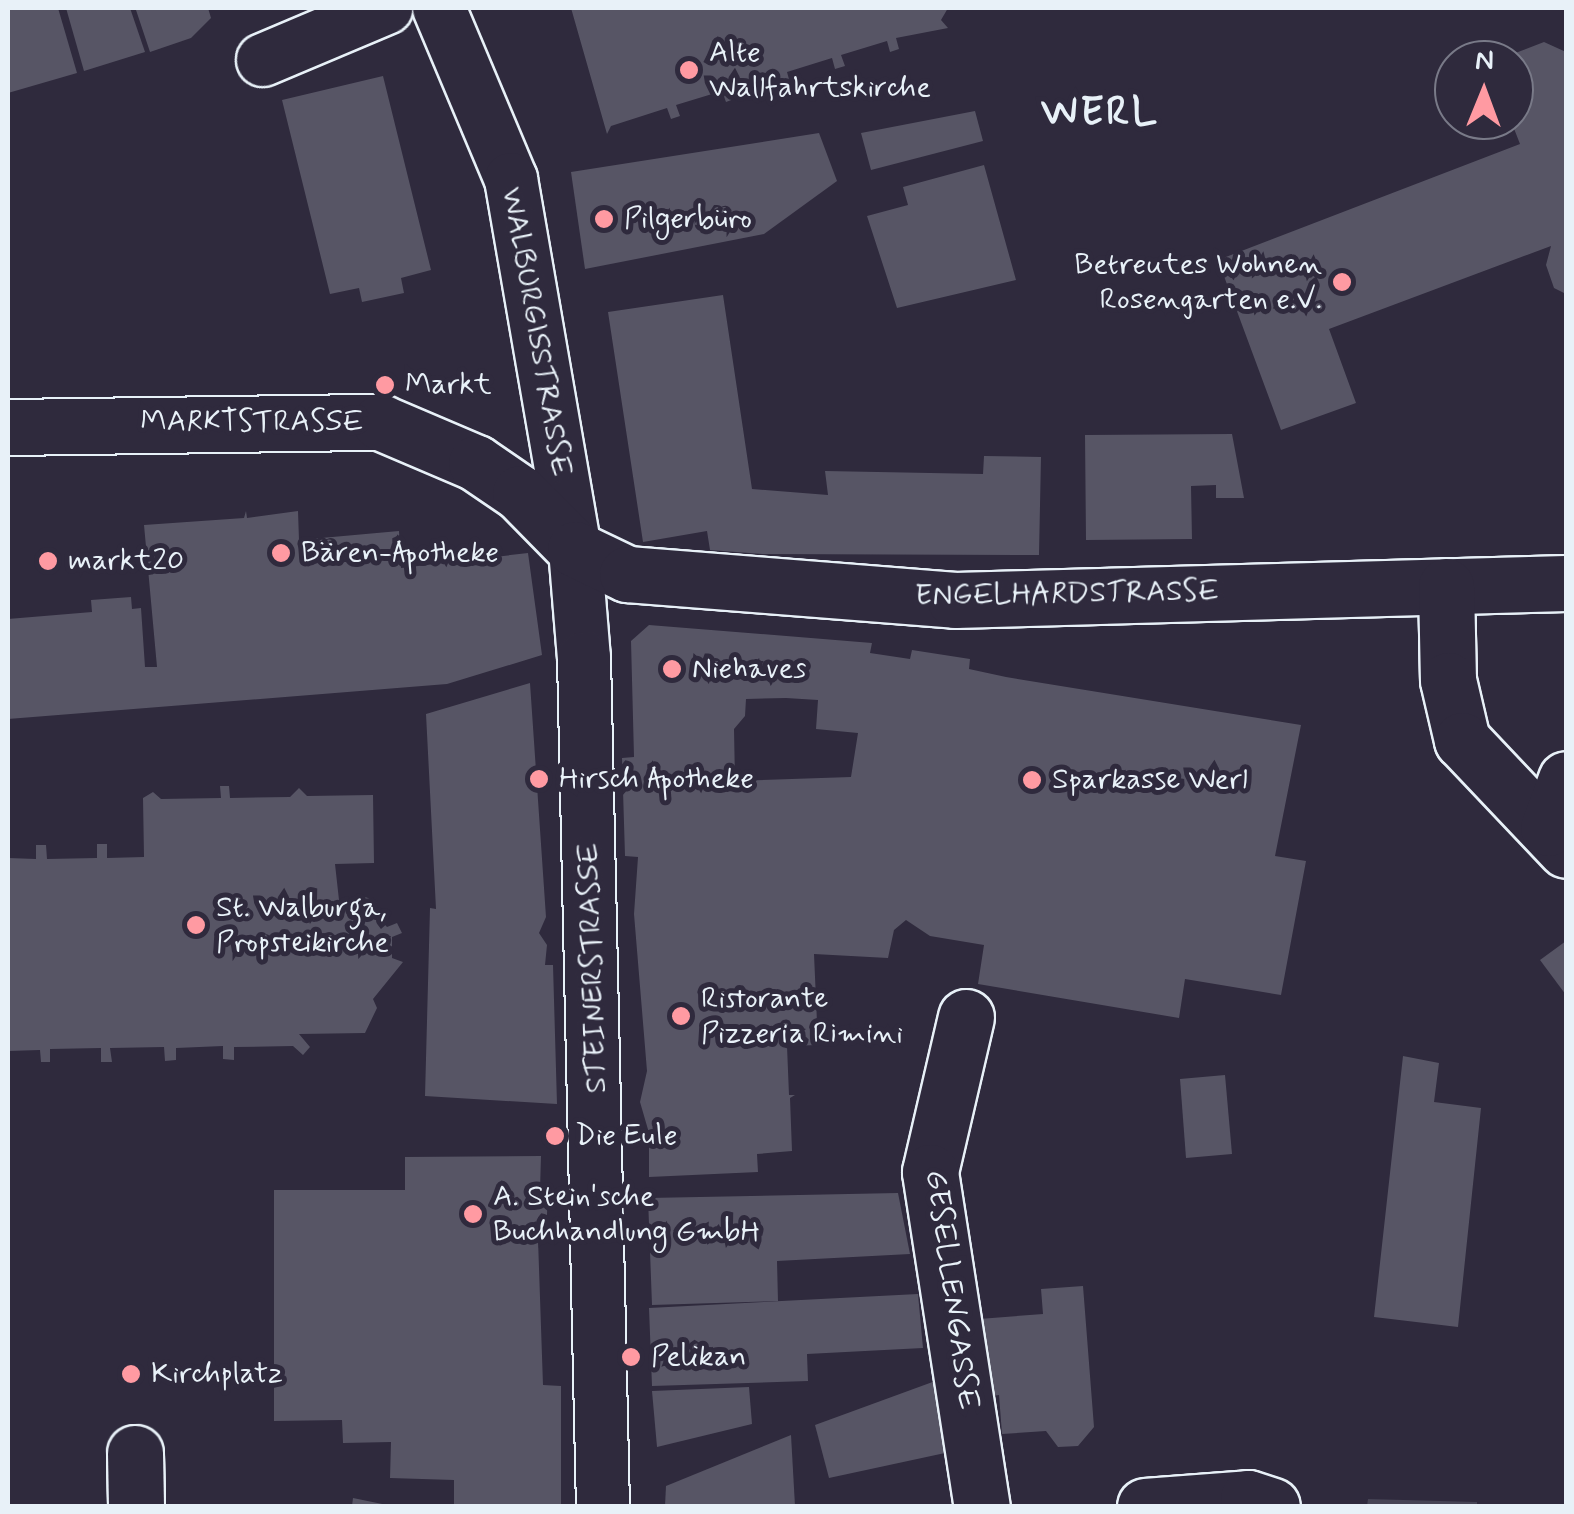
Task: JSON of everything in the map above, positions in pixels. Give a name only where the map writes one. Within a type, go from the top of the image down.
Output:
[{"type":"street","points":[[263,60],[386,8]]},
{"type":"street","name":"WALBURGISSTRASSE","points":[[438,8],[510,179],[575,549]]},
{"type":"street","name":"MARKTSTRASSE","points":[[8,427],[347,418],[380,422],[476,464],[520,493],[575,549]]},
{"type":"street","name":"ENGELHARDSTRASSE","points":[[575,549],[626,574],[954,600],[1566,583]]},
{"type":"street","name":"STEINERSTRASSE","points":[[575,549],[586,717],[603,1506]]},
{"type":"street","points":[[1446,586],[1448,680],[1462,740],[1560,819]]},
{"type":"street","name":"GESELLENGASSE","points":[[966,1017],[930,1172],[982,1506]]},
{"type":"street","points":[[135,1453],[136,1506]]},
{"type":"street","points":[[1145,1506],[1248,1498],[1272,1506]]},
{"type":"shaded area","points":[[1368,1499],[1477,1502],[1477,1506],[1367,1506]]},
{"type":"building","points":[[8,8],[58,8],[77,73],[8,93]]},
{"type":"building","points":[[66,8],[130,8],[145,52],[84,71]]},
{"type":"building","points":[[208,8],[211,18],[191,38],[150,52],[136,10]]},
{"type":"building","name":"Alte Wallfahrtskirche","points":[[571,8],[948,8],[941,20],[948,28],[896,38],[899,49],[890,52],[887,41],[841,55],[845,66],[835,69],[832,58],[787,72],[790,83],[781,85],[777,74],[731,88],[734,99],[726,102],[722,91],[676,105],[680,116],[671,119],[667,108],[611,126],[607,134]]},
{"type":"building","name":"Betreutes Wohnen Rosengarten e.V.","points":[[1544,42],[1566,52],[1566,294],[1554,288],[1546,265],[1551,246],[1329,329],[1356,403],[1281,430],[1218,260],[1520,144],[1518,140],[1534,140],[1534,46]]},
{"type":"building","points":[[383,76],[431,270],[401,278],[404,293],[362,302],[359,288],[330,294],[282,100]]},
{"type":"building","points":[[975,111],[983,141],[871,170],[861,133]]},
{"type":"building","points":[[819,133],[837,181],[764,234],[585,269],[571,172]]},
{"type":"building","points":[[984,165],[1016,280],[897,308],[867,216],[908,205],[903,187]]},
{"type":"building","points":[[723,295],[752,489],[828,495],[825,471],[983,474],[984,456],[1041,457],[1039,555],[762,554],[710,550],[707,531],[643,542],[608,312]]},
{"type":"building","points":[[1232,434],[1244,498],[1216,498],[1216,485],[1191,486],[1192,539],[1086,540],[1085,435]]},
{"type":"building","points":[[246,511],[247,518],[298,511],[299,540],[399,531],[401,568],[528,553],[542,655],[447,684],[8,719],[8,619],[92,612],[91,600],[131,597],[132,609],[141,608],[145,667],[157,667],[144,525],[244,518]]},
{"type":"building","points":[[649,625],[872,643],[870,653],[910,659],[912,650],[970,659],[969,669],[1006,677],[1301,725],[1275,856],[1306,861],[1281,995],[1185,979],[1179,1018],[978,984],[984,945],[930,936],[906,920],[894,930],[888,958],[814,954],[818,1045],[787,1046],[789,1095],[795,1095],[790,1098],[792,1151],[757,1154],[758,1172],[649,1177],[649,1133],[640,1102],[647,1071],[634,914],[638,857],[625,856],[622,758],[634,757],[631,641]],"holes":[[[746,699],[818,700],[816,729],[858,733],[851,777],[735,781],[734,729],[745,716]]]},
{"type":"building","points":[[530,683],[546,917],[539,933],[547,945],[545,965],[553,965],[557,1104],[425,1096],[430,908],[436,909],[426,714]]},
{"type":"building","name":"St. Walburga, Propsteikirche","points":[[220,786],[229,786],[230,798],[290,797],[299,788],[307,796],[373,795],[374,863],[335,864],[340,909],[363,908],[365,897],[377,901],[372,911],[387,927],[397,923],[402,933],[392,937],[392,958],[403,962],[373,999],[377,1008],[365,1033],[299,1034],[310,1047],[303,1055],[293,1046],[234,1047],[234,1060],[223,1059],[223,1046],[176,1048],[176,1060],[165,1061],[164,1047],[110,1048],[112,1062],[101,1062],[101,1048],[50,1049],[50,1062],[41,1062],[40,1050],[8,1051],[8,858],[36,859],[36,845],[46,845],[47,859],[97,858],[97,844],[107,844],[107,858],[144,857],[143,798],[153,792],[161,799],[221,798]]},
{"type":"building","points":[[1566,941],[1566,995],[1540,960]]},
{"type":"building","points":[[1403,1056],[1439,1063],[1434,1102],[1481,1108],[1458,1327],[1374,1317]]},
{"type":"building","points":[[1225,1075],[1232,1154],[1186,1158],[1180,1079]]},
{"type":"building","points":[[541,1156],[540,1190],[548,1190],[546,1239],[538,1239],[543,1385],[561,1386],[561,1506],[454,1506],[454,1480],[390,1478],[391,1442],[343,1443],[342,1420],[274,1421],[274,1190],[405,1190],[405,1157]]},
{"type":"building","points":[[898,1193],[910,1254],[777,1261],[778,1301],[652,1305],[648,1198]]},
{"type":"building","points":[[1083,1286],[1094,1427],[1078,1446],[1058,1447],[1046,1431],[1002,1434],[999,1395],[985,1397],[979,1319],[1043,1314],[1041,1289]]},
{"type":"building","points":[[918,1294],[923,1348],[807,1354],[808,1381],[652,1386],[649,1308]]},
{"type":"building","points":[[938,1380],[945,1453],[829,1478],[815,1425]]},
{"type":"building","points":[[749,1387],[752,1424],[657,1447],[652,1391]]},
{"type":"building","points":[[791,1435],[795,1506],[665,1506],[666,1486]]},
{"type":"building","points":[[353,1498],[387,1505],[387,1506],[352,1506]]},
{"type":"place","name":"Alte Wallfahrtskirche","points":[[689,70]]},
{"type":"place","name":"Pilgerbüro","points":[[604,219]]},
{"type":"place","name":"Betreutes Wohnen Rosengarten e.V.","points":[[1342,282]]},
{"type":"place","name":"Markt","points":[[385,385]]},
{"type":"place","name":"Bären-Apotheke","points":[[281,553]]},
{"type":"place","name":"markt20","points":[[48,561]]},
{"type":"place","name":"Niehaves","points":[[672,669]]},
{"type":"place","name":"Hirsch Apotheke","points":[[539,779]]},
{"type":"place","name":"Sparkasse Werl","points":[[1032,780]]},
{"type":"place","name":"St. Walburga, Propsteikirche","points":[[196,925]]},
{"type":"place","name":"Ristorante Pizzeria Rimini","points":[[681,1016]]},
{"type":"place","name":"Die Eule","points":[[555,1136]]},
{"type":"place","name":"A. Stein'sche Buchhandlung GmbH","points":[[473,1214]]},
{"type":"place","name":"Pelikan","points":[[631,1357]]},
{"type":"place","name":"Kirchplatz","points":[[131,1374]]},
{"type":"district","name":"WERL","points":[[1100,113]]}]
